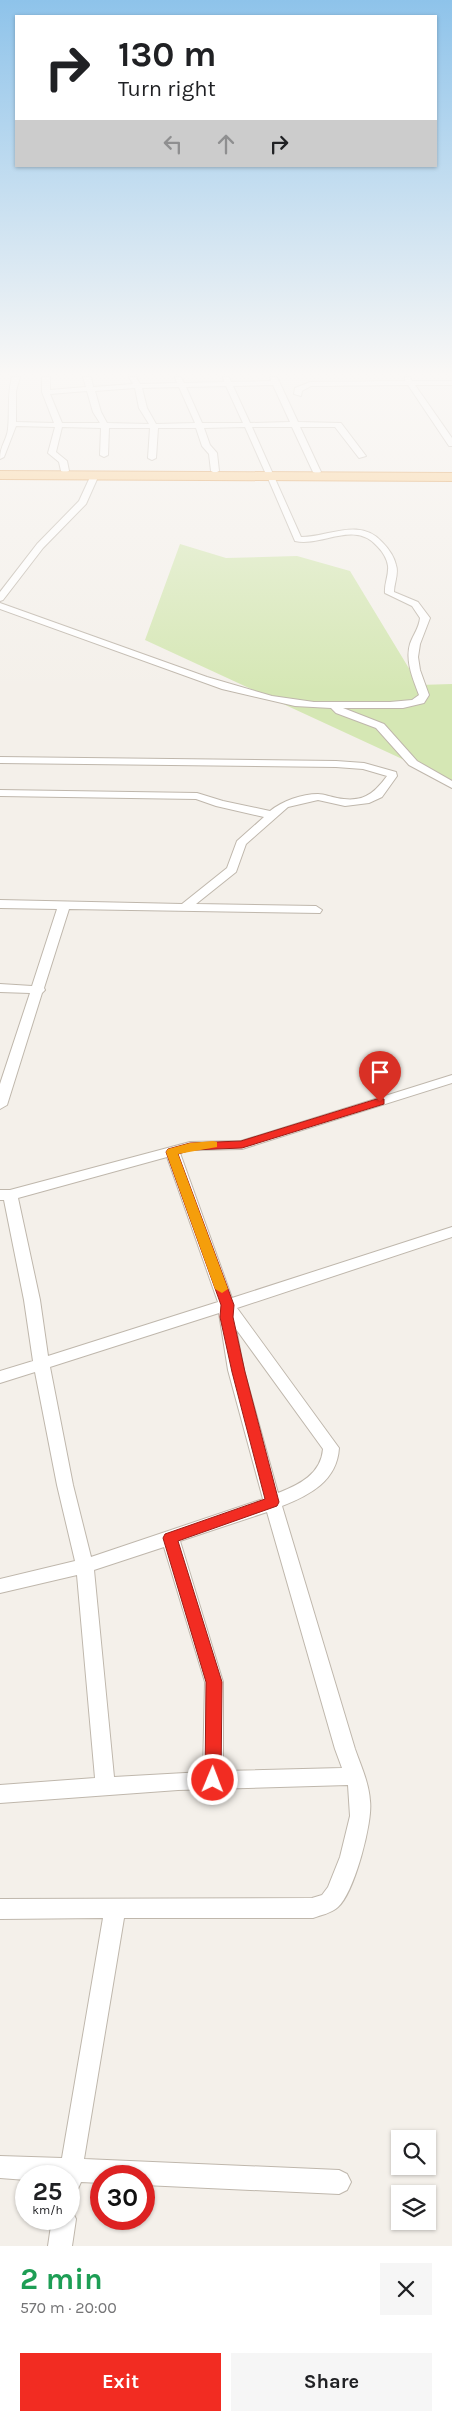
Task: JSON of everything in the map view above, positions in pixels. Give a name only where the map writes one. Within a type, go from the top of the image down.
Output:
[{"type":"street","points":[[0,598],[40,546],[86,498],[91,482]]},
{"type":"street","points":[[0,606],[37,622],[213,683],[296,703],[334,705],[412,704],[424,698],[416,672],[414,648],[422,632],[425,618],[415,604],[390,593],[389,587],[393,576],[391,561],[380,542],[362,531],[349,530],[306,539],[298,538],[273,482]]},
{"type":"street","points":[[334,705],[340,711],[380,726],[413,763],[452,785]]},
{"type":"street","points":[[0,760],[336,764],[364,766],[392,774],[378,795],[365,801],[345,803],[311,798],[291,801],[284,805],[241,843],[232,870],[184,908]]},
{"type":"street","points":[[0,792],[197,796],[220,804],[273,815]]},
{"type":"street","points":[[0,904],[316,910]]},
{"type":"street","points":[[0,1105],[64,906]]},
{"type":"street","points":[[0,988],[38,990]]},
{"type":"street","points":[[105,1786],[85,1568],[65,1485],[41,1364],[32,1300],[5,1195],[190,1146],[231,1146],[249,1143],[452,1079]]},
{"type":"street","points":[[0,1586],[85,1568],[272,1502],[310,1486],[323,1474],[331,1460],[331,1448],[227,1305],[172,1152]]},
{"type":"street","points":[[0,1377],[452,1232]]},
{"type":"street","points":[[0,1909],[313,1908],[332,1900],[341,1882],[359,1827],[361,1807],[355,1776],[344,1748],[272,1502],[238,1372],[227,1317],[227,1305]]},
{"type":"street","points":[[170,1538],[214,1682],[213,1780]]},
{"type":"street","points":[[0,1794],[213,1780],[355,1776]]},
{"type":"street","points":[[72,2165],[109,1938],[116,1909]]},
{"type":"street","points":[[0,2167],[15,2169]]},
{"type":"street","points":[[80,2177],[339,2182]]},
{"type":"street","points":[[60,2246],[62,2230]]},
{"type":"green space","points":[[180,544],[226,558],[297,556],[350,571],[419,685],[452,684],[452,782],[145,640]]},
{"type":"slow traffic","points":[[213,1145],[190,1146],[172,1152],[222,1289]]},
{"type":"route","points":[[213,1780],[214,1682],[170,1538],[272,1502],[238,1372],[227,1317],[227,1305],[172,1152],[190,1146],[242,1145],[380,1102]]}]
